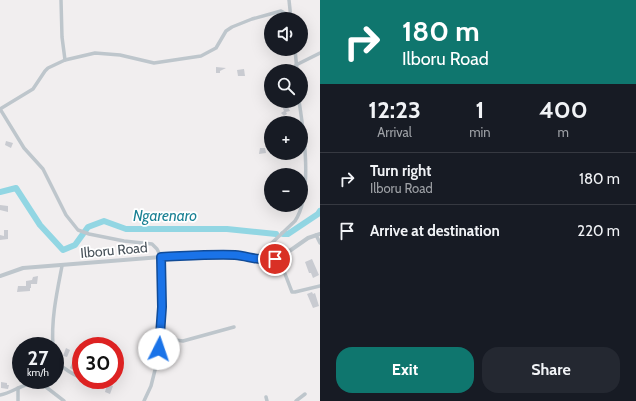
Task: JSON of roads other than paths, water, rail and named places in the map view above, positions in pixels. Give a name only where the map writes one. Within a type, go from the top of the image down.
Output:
[{"type":"street","points":[[62,0],[62,37],[65,60]]},
{"type":"street","points":[[289,0],[290,12]]},
{"type":"street","points":[[144,401],[151,386],[158,358],[162,307],[161,257],[155,246],[152,244],[124,241],[89,234],[78,230],[66,216],[43,169],[24,148],[0,109],[33,89],[44,71],[65,60],[95,53],[120,55],[154,63],[201,56],[216,48],[226,31],[232,27],[264,16]]},
{"type":"street","points":[[298,64],[320,53]]},
{"type":"street","points":[[256,258],[295,221],[303,201],[306,179],[300,108]]},
{"type":"street","points":[[320,243],[318,234],[304,240],[279,258],[292,292],[320,286]]},
{"type":"street","name":"Ilboru Road","points":[[0,276],[23,268],[161,257],[223,255],[272,260],[279,258]]},
{"type":"street","points":[[52,337],[54,310],[62,266]]},
{"type":"street","points":[[160,338],[183,341],[234,327]]},
{"type":"street","points":[[64,367],[72,374]]},
{"type":"street","points":[[0,395],[12,392],[16,389]]},
{"type":"street","points":[[18,389],[18,401]]},
{"type":"street","points":[[49,389],[64,401]]},
{"type":"street","points":[[296,401],[305,394]]},
{"type":"waterway","name":"Ngarenaro","points":[[0,192],[16,188],[40,225],[63,250],[75,245],[88,227],[104,221],[126,229],[227,229],[276,234]]},
{"type":"waterway","points":[[283,234],[288,234],[318,214],[320,211]]}]
